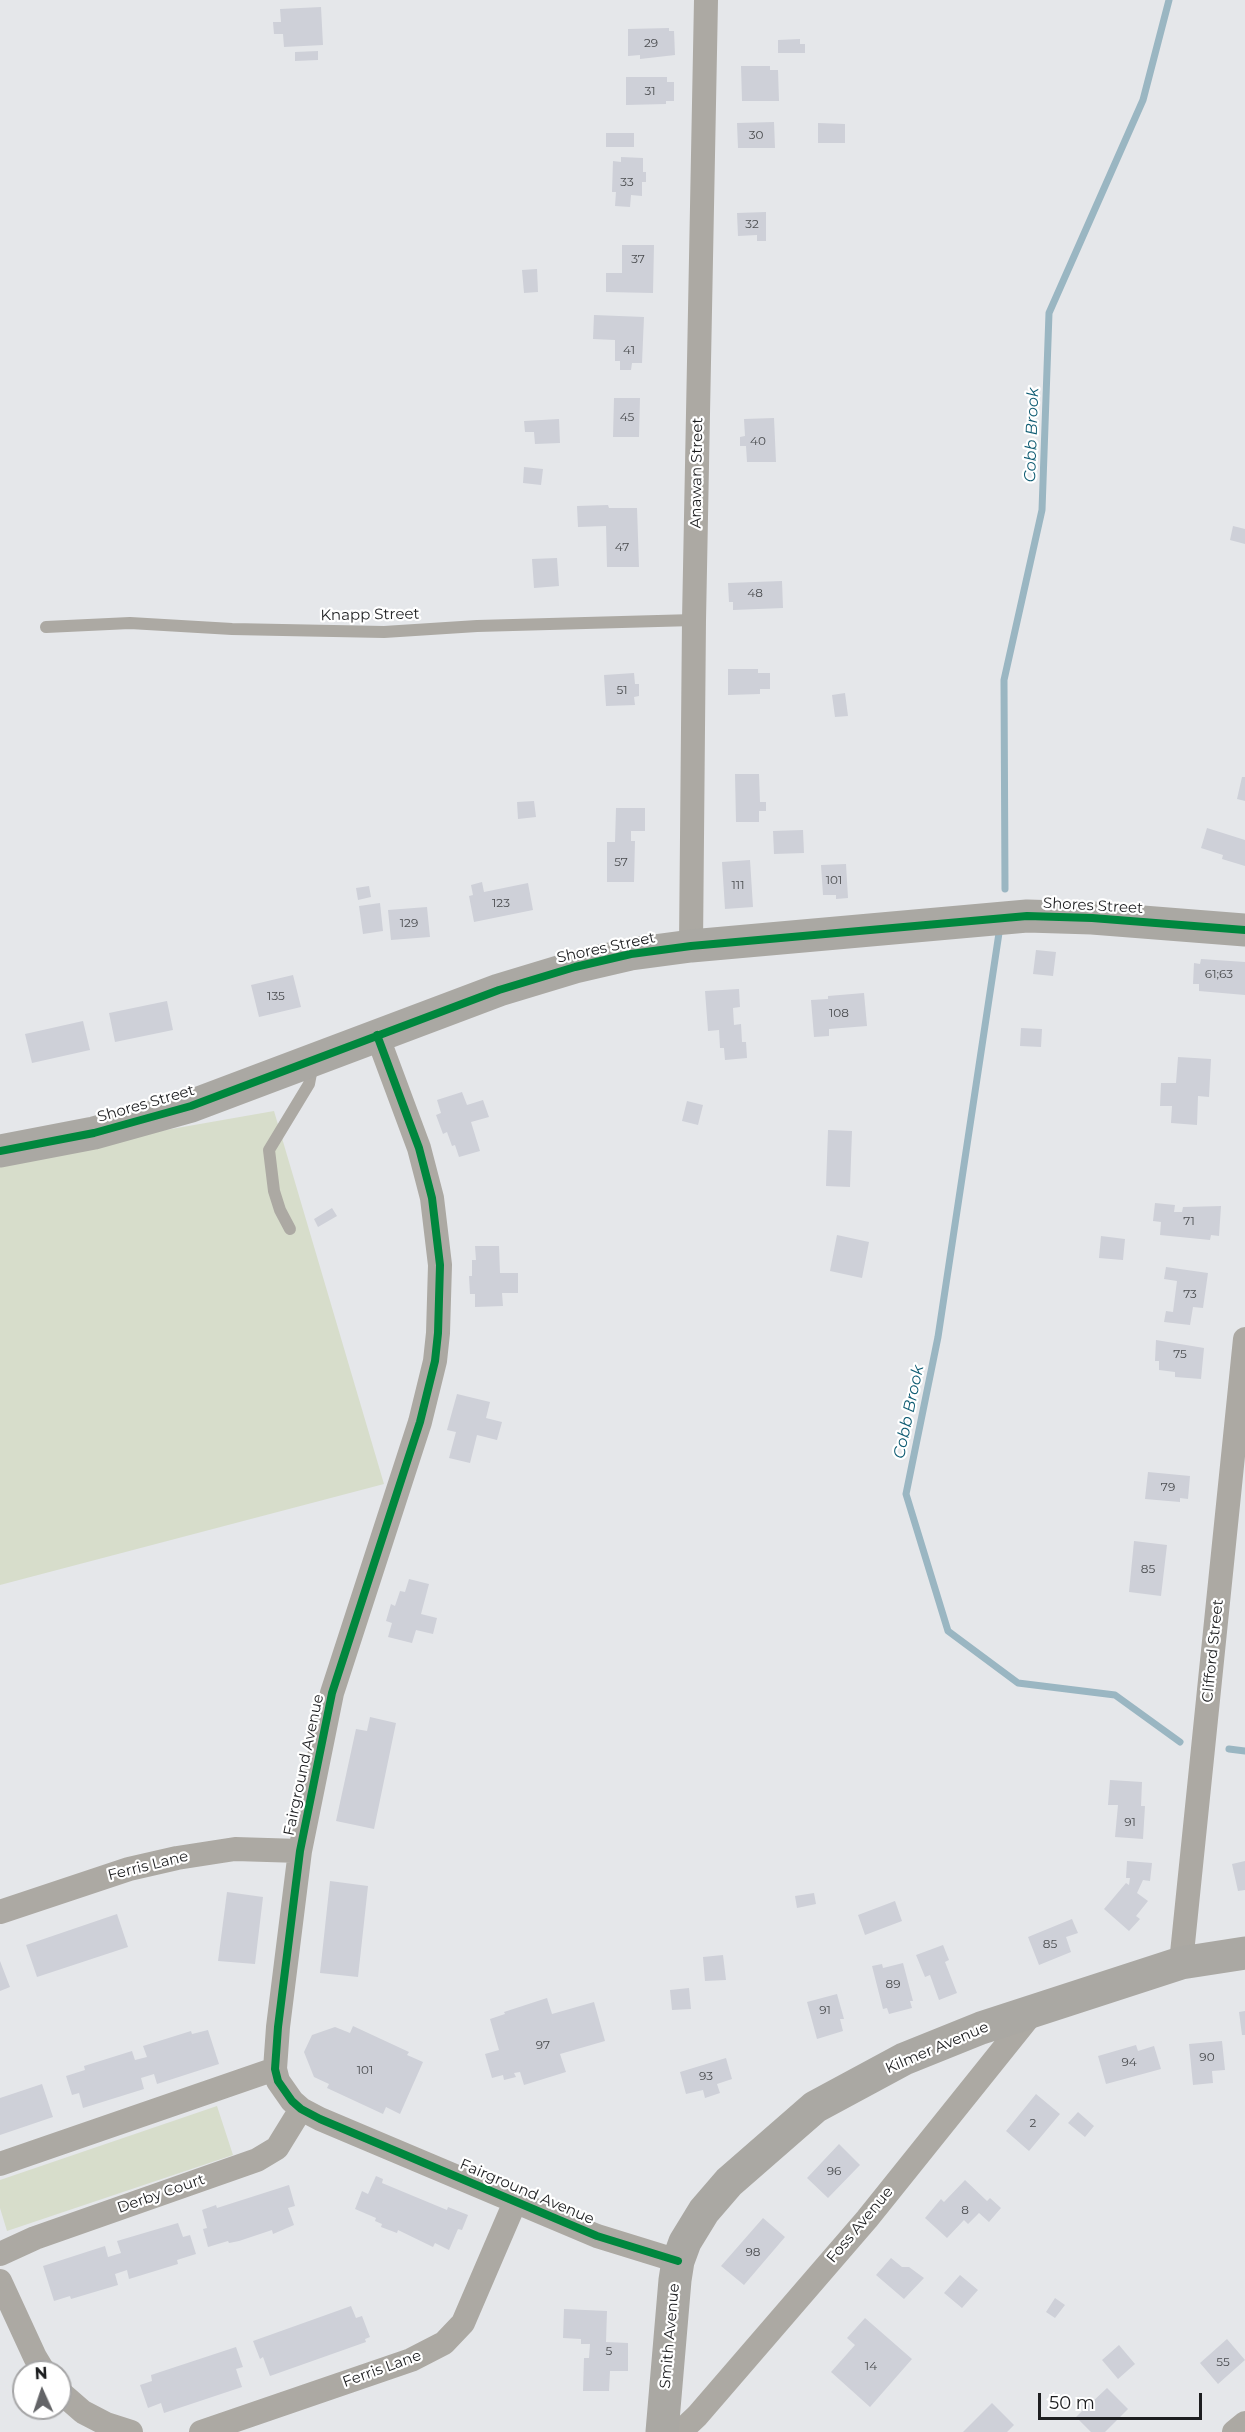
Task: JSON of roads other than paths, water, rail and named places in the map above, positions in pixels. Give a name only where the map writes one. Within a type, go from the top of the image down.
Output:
[{"type":"street","name":"Anawan Street","points":[[691,945],[694,620],[706,0]]},
{"type":"street","name":"Shores Street","points":[[0,1151],[94,1133],[212,1099],[499,990],[600,960],[691,945],[1027,916],[1092,918],[1245,930]]},
{"type":"street","name":"Fairground Avenue","points":[[377,1035],[419,1148],[432,1198],[440,1265],[438,1333],[435,1361],[420,1422],[332,1693],[300,1851],[275,2069],[285,2092],[301,2109],[597,2236],[682,2251]]},
{"type":"street","name":"Clifford Street","points":[[1181,1963],[1245,1339]]},
{"type":"street","name":"Ferris Lane","points":[[0,1912],[129,1869],[177,1858],[236,1849],[300,1851]]},
{"type":"street","name":"Kilmer Avenue","points":[[682,2251],[704,2211],[729,2182],[815,2107],[904,2059],[981,2028],[1181,1963],[1245,1953]]},
{"type":"street","name":"Foss Avenue","points":[[680,2432],[698,2416],[867,2219],[1033,2012]]},
{"type":"street","points":[[0,2164],[275,2069]]},
{"type":"street","name":"Derby Court","points":[[0,2254],[35,2238],[257,2160],[277,2148],[301,2109]]},
{"type":"street","name":"Ferris Lane","points":[[201,2432],[411,2360],[444,2343],[463,2323],[515,2202]]},
{"type":"street","name":"Smith Avenue","points":[[662,2432],[682,2251]]},
{"type":"street","points":[[0,2281],[38,2360]]},
{"type":"street","points":[[72,2402],[83,2412],[106,2424],[131,2432]]},
{"type":"street","points":[[1234,2432],[1245,2423]]},
{"type":"lane","name":"Knapp Street","points":[[46,627],[130,623],[232,629],[384,632],[477,626],[694,620]]},
{"type":"lane","points":[[290,1229],[280,1210],[274,1191],[269,1150],[309,1084],[313,1059]]},
{"type":"waterway","name":"Cobb Brook","points":[[1005,889],[1004,680],[1042,510],[1049,313],[1143,100],[1169,0]]},
{"type":"waterway","name":"Cobb Brook","points":[[999,933],[938,1337],[906,1494],[948,1631],[1018,1683],[1115,1695],[1180,1742]]},
{"type":"waterway","name":"Cobb Brook","points":[[1229,1749],[1245,1751]]}]
